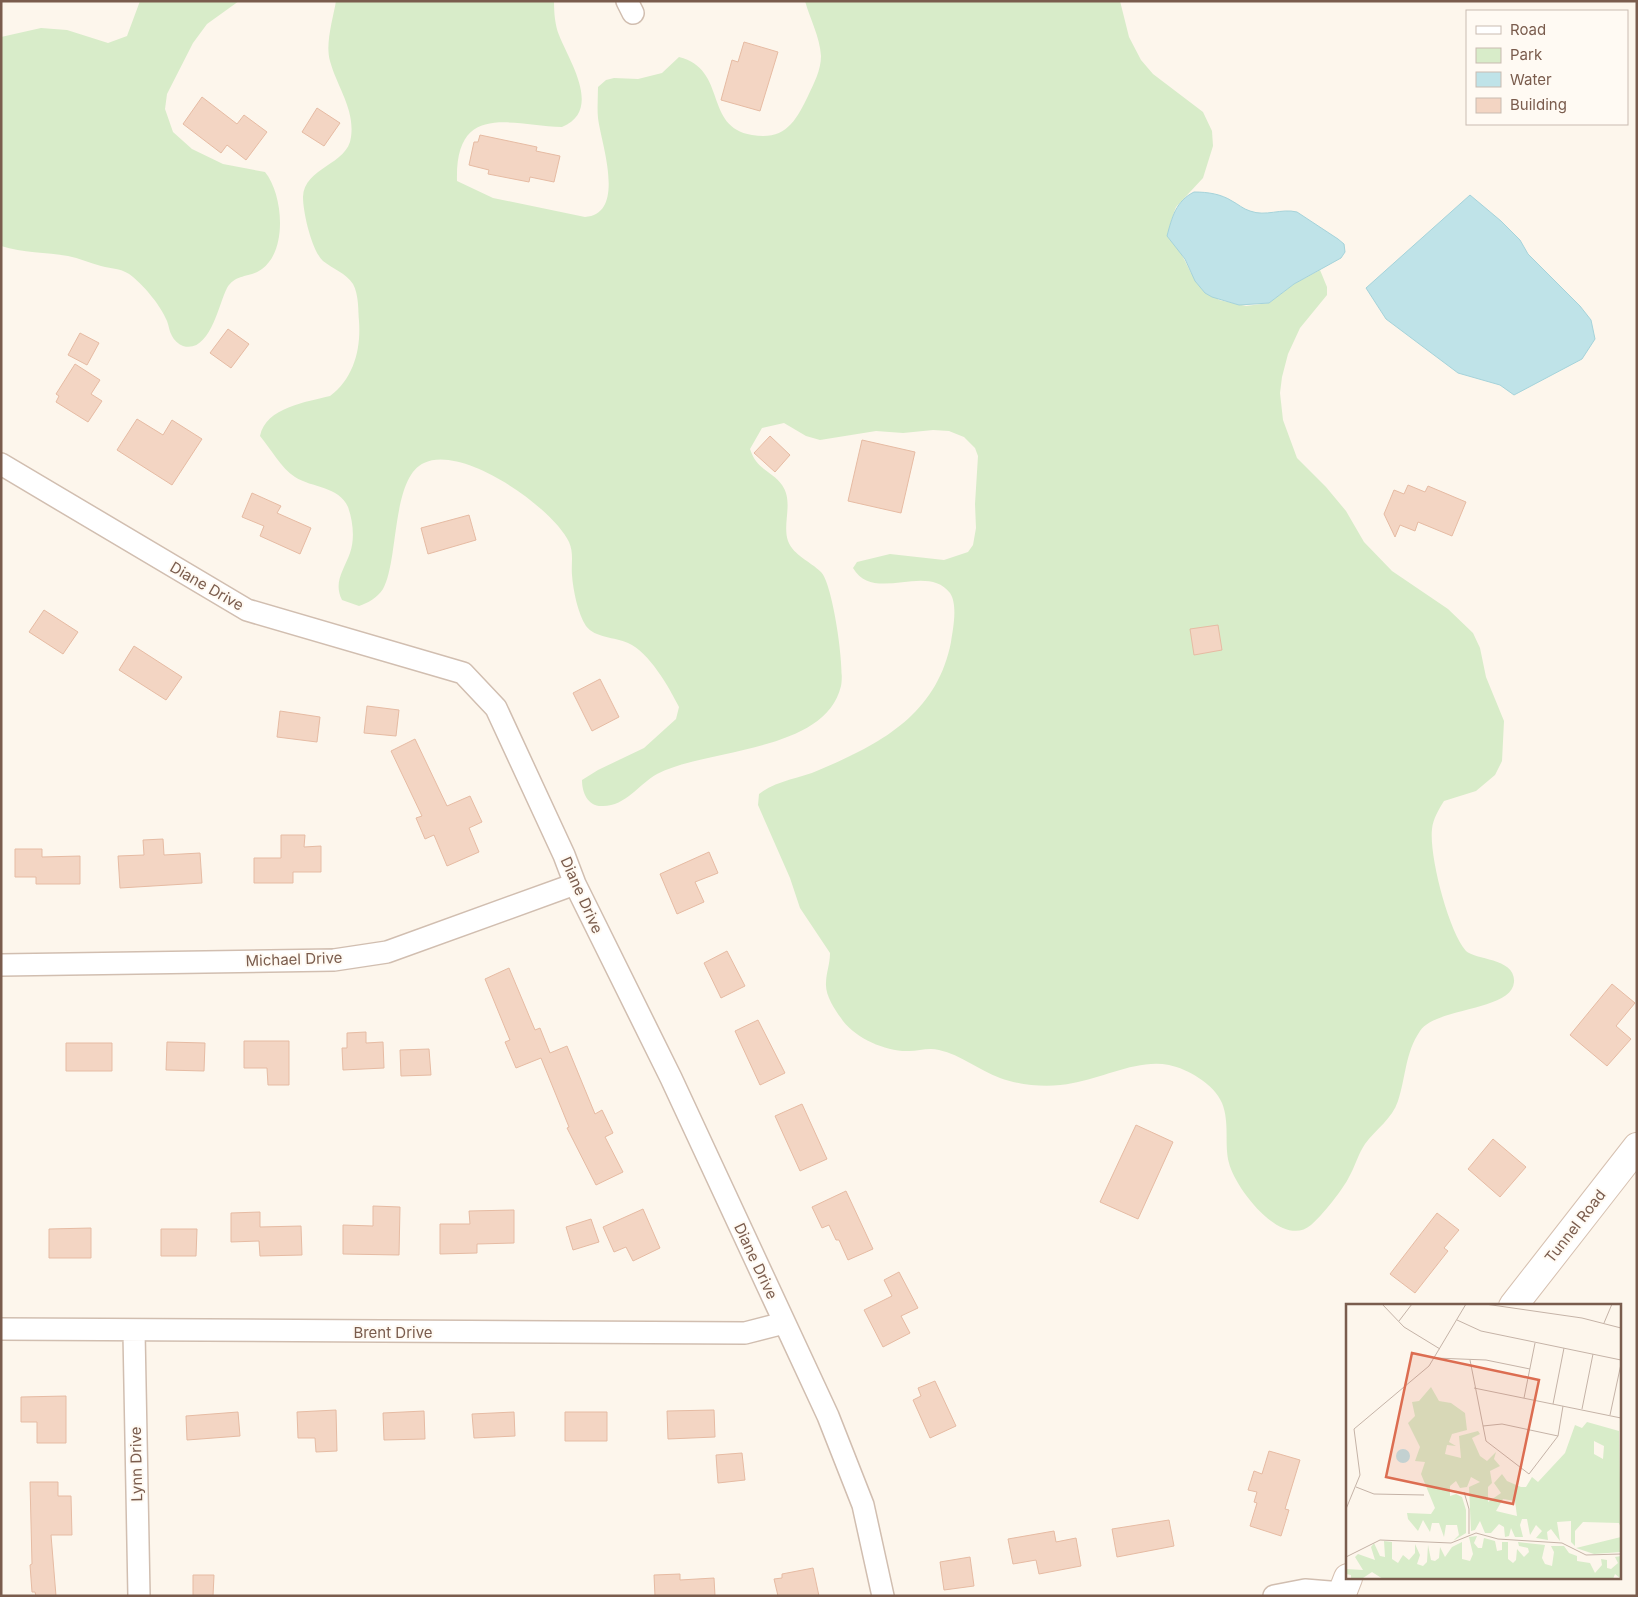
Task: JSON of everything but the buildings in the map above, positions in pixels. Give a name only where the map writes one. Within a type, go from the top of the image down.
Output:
[{"type":"main road","name":"Tunnel Road","points":[[1515,1304],[1637,1147]]},
{"type":"street","name":"Diane Drive","points":[[1,464],[247,610],[464,673],[496,708],[564,855],[575,884],[671,1078],[828,1416],[863,1504],[884,1596]]},
{"type":"street","name":"Michael Drive","points":[[1,965],[334,960],[387,952],[575,884]]},
{"type":"street","name":"Brent Drive","points":[[1,1329],[134,1332],[745,1333],[784,1323]]},
{"type":"street","name":"Lynn Drive","points":[[134,1332],[139,1596]]},
{"type":"street","points":[[1274,1596],[1305,1590],[1344,1589]]},
{"type":"green space","points":[[140,1],[239,1],[207,24],[193,43],[167,94],[165,109],[173,132],[192,149],[223,164],[265,172],[276,194],[279,207],[279,236],[276,249],[270,260],[257,272],[231,283],[227,288],[207,335],[200,342],[192,346],[183,346],[175,340],[157,303],[138,281],[129,274],[68,256],[1,246],[1,37],[41,28],[67,30],[108,43],[127,36]]},
{"type":"green space","points":[[336,1],[554,1],[558,31],[580,84],[582,97],[580,109],[574,119],[562,127],[505,122],[489,124],[476,129],[465,139],[459,156],[457,181],[493,198],[585,217],[598,213],[605,204],[608,191],[606,160],[598,118],[598,87],[606,80],[614,78],[638,79],[662,73],[679,57],[694,63],[704,73],[711,85],[720,110],[727,121],[737,130],[752,135],[773,135],[781,132],[794,121],[804,105],[820,66],[819,42],[805,1],[1120,1],[1129,37],[1141,60],[1153,74],[1203,112],[1212,131],[1213,146],[1203,178],[1176,207],[1171,221],[1181,253],[1191,273],[1219,300],[1246,306],[1269,303],[1294,284],[1320,270],[1327,287],[1327,295],[1300,328],[1288,354],[1280,393],[1283,420],[1297,458],[1326,487],[1346,511],[1364,542],[1392,571],[1448,609],[1473,633],[1480,648],[1486,677],[1504,721],[1502,761],[1495,775],[1476,791],[1444,801],[1434,822],[1432,841],[1441,892],[1459,941],[1466,951],[1471,954],[1509,968],[1513,974],[1514,982],[1510,991],[1501,999],[1441,1017],[1429,1023],[1420,1031],[1411,1048],[1401,1092],[1395,1107],[1388,1119],[1365,1144],[1351,1173],[1337,1195],[1311,1225],[1299,1231],[1287,1229],[1274,1223],[1261,1213],[1250,1200],[1240,1187],[1229,1163],[1226,1118],[1222,1103],[1207,1084],[1184,1070],[1169,1065],[1157,1064],[1133,1067],[1064,1085],[1046,1086],[1018,1083],[1000,1078],[947,1052],[932,1049],[900,1051],[882,1047],[864,1039],[843,1021],[829,998],[826,983],[830,953],[800,908],[790,878],[758,805],[759,794],[773,786],[842,760],[884,737],[903,723],[933,689],[944,667],[951,642],[954,624],[954,604],[950,593],[940,585],[928,581],[874,583],[862,578],[853,568],[857,562],[890,554],[944,560],[968,552],[973,545],[976,528],[975,504],[978,456],[975,448],[964,437],[949,431],[933,430],[903,433],[876,431],[820,440],[806,436],[784,423],[762,428],[750,449],[757,462],[778,480],[785,492],[788,505],[786,527],[788,541],[794,551],[821,572],[830,592],[840,646],[841,686],[831,708],[813,724],[789,736],[762,745],[679,766],[657,774],[625,799],[611,805],[598,806],[590,802],[583,790],[582,780],[598,770],[644,748],[676,719],[679,707],[664,680],[643,654],[628,643],[595,633],[586,626],[578,609],[575,595],[569,542],[560,528],[526,497],[483,471],[461,463],[441,460],[424,463],[413,472],[406,485],[397,521],[392,560],[383,589],[372,600],[359,606],[342,600],[339,582],[352,548],[353,536],[348,507],[344,500],[332,491],[302,481],[290,473],[260,436],[270,418],[279,412],[289,407],[330,396],[338,389],[350,372],[359,342],[358,302],[355,288],[347,277],[323,261],[319,256],[306,222],[303,204],[305,187],[310,179],[342,154],[348,146],[351,137],[352,127],[348,108],[333,71],[328,47]]},
{"type":"water","points":[[1194,192],[1219,195],[1256,213],[1297,212],[1344,244],[1345,252],[1341,258],[1294,284],[1269,303],[1239,305],[1212,297],[1205,293],[1195,281],[1185,259],[1167,236],[1173,216],[1179,205]]},
{"type":"water","points":[[1470,195],[1520,240],[1528,254],[1580,306],[1591,320],[1595,339],[1582,359],[1514,395],[1500,385],[1458,373],[1386,319],[1366,288]]}]
